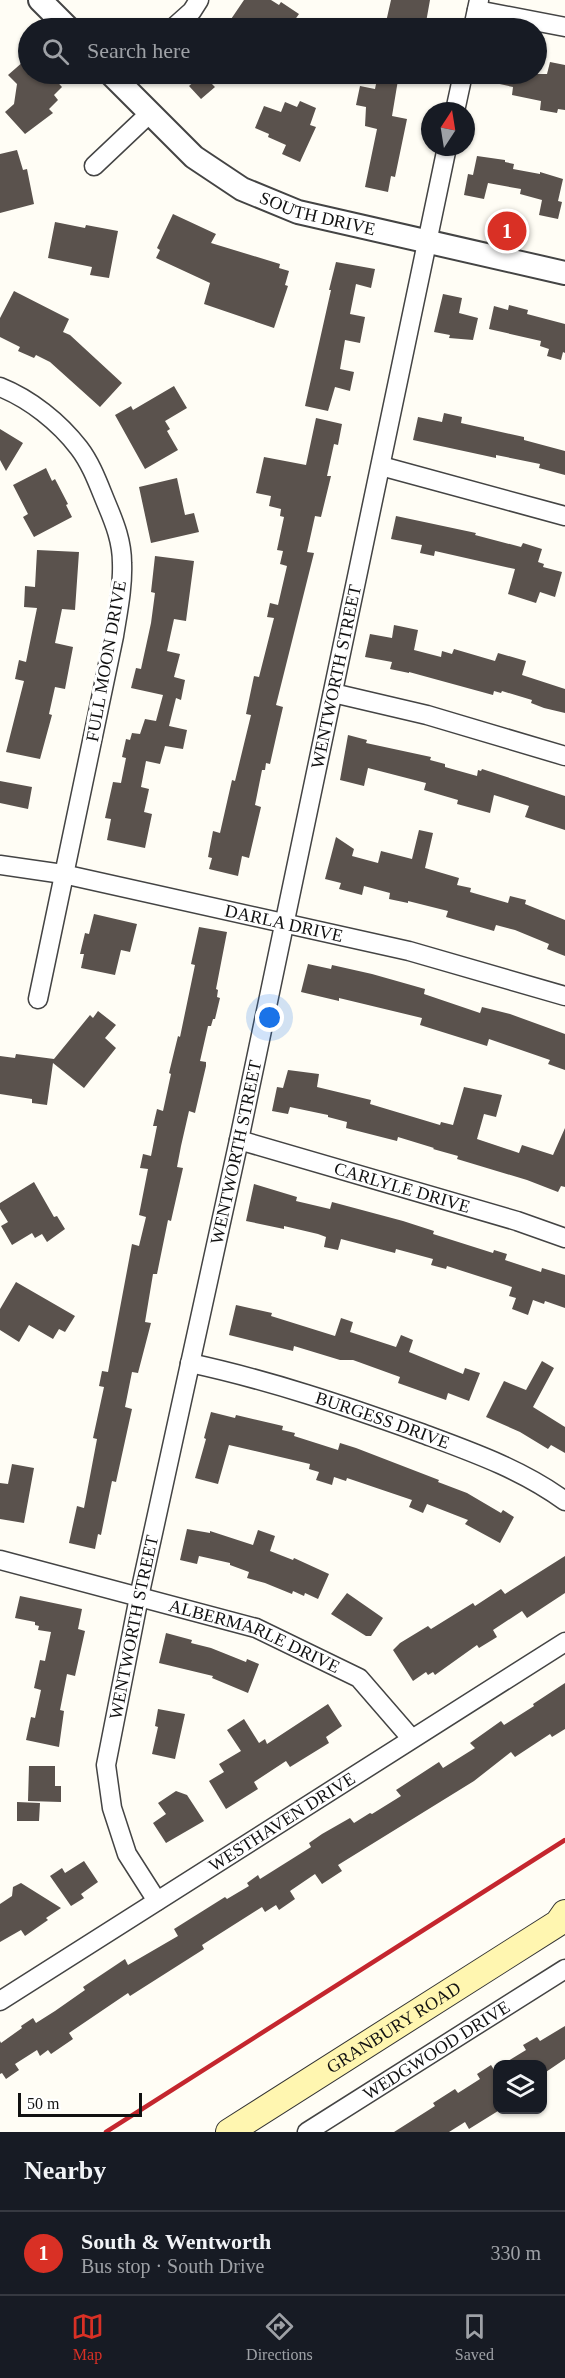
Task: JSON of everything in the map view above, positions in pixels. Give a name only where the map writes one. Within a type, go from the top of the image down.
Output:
[{"type":"main road","name":"GRANBURY ROAD","points":[[229,2132],[563,1919]]},
{"type":"street","points":[[40,0],[58,18]]},
{"type":"street","points":[[185,18],[192,12],[199,0]]},
{"type":"street","points":[[478,5],[529,18]]},
{"type":"street","points":[[547,22],[565,27]]},
{"type":"street","name":"SOUTH DRIVE","points":[[124,84],[149,114],[194,157],[242,189],[298,212],[565,273]]},
{"type":"street","points":[[457,102],[461,84]]},
{"type":"street","points":[[94,166],[149,114]]},
{"type":"street","name":"WENTWORTH STREET","points":[[157,1901],[127,1854],[112,1808],[106,1765],[139,1597],[239,1140],[445,156]]},
{"type":"street","name":"FULL MOON DRIVE","points":[[0,387],[19,394],[55,422],[79,448],[93,472],[118,532],[122,561],[121,594],[114,636],[38,999]]},
{"type":"street","points":[[381,466],[565,516]]},
{"type":"street","points":[[333,693],[427,715],[565,756]]},
{"type":"street","name":"DARLA DRIVE","points":[[0,865],[63,874],[409,951],[565,996]]},
{"type":"street","name":"CARLYLE DRIVE","points":[[239,1140],[517,1221],[565,1238]]},
{"type":"street","name":"BURGESS DRIVE","points":[[190,1363],[235,1372],[420,1433],[503,1464],[543,1485],[565,1501]]},
{"type":"street","name":"ALBERMARLE DRIVE","points":[[0,1560],[256,1629],[359,1678],[411,1738]]},
{"type":"street","name":"WESTHAVEN DRIVE","points":[[0,2001],[565,1642]]},
{"type":"street","name":"WEDGWOOD DRIVE","points":[[307,2132],[565,1969]]},
{"type":"building","points":[[244,0],[271,0],[279,5],[281,2],[299,14],[296,18],[232,18]]},
{"type":"building","points":[[391,0],[430,0],[427,18],[387,18]]},
{"type":"building","points":[[550,62],[565,65],[565,110],[558,109],[557,113],[540,110],[541,101],[512,95],[513,87],[500,84],[547,84]]},
{"type":"building","points":[[18,66],[18,84],[59,84],[62,87],[54,95],[58,100],[49,109],[53,113],[25,134],[5,112],[14,104],[17,84],[8,75]]},
{"type":"building","points":[[212,84],[215,87],[201,99],[189,86]]},
{"type":"building","points":[[376,84],[397,84],[392,116],[407,119],[395,177],[391,176],[388,192],[365,187],[377,129],[365,126],[366,107],[356,105],[360,86],[375,89]]},
{"type":"building","points":[[300,101],[316,108],[310,125],[316,127],[300,162],[282,154],[286,145],[255,128],[264,106],[281,112],[285,102],[297,107]]},
{"type":"building","points":[[17,150],[23,170],[27,169],[34,204],[0,213],[0,154]]},
{"type":"building","points":[[477,156],[505,160],[505,162],[514,164],[513,169],[540,174],[540,172],[563,179],[558,201],[562,202],[558,219],[539,215],[542,200],[520,194],[521,189],[488,183],[484,199],[464,195],[468,174],[473,175]]},
{"type":"building","points":[[173,214],[216,234],[211,243],[280,264],[279,268],[289,271],[285,285],[288,286],[274,328],[204,304],[210,283],[156,258],[160,250],[157,248]]},
{"type":"building","points":[[55,222],[118,231],[109,278],[90,275],[92,267],[48,258]]},
{"type":"building","points":[[336,262],[375,269],[371,288],[356,284],[350,314],[365,317],[360,343],[345,340],[340,369],[354,372],[350,391],[335,387],[328,411],[305,406]]},
{"type":"building","points":[[14,291],[69,319],[63,332],[70,335],[122,383],[100,407],[50,362],[36,355],[34,358],[18,351],[20,347],[0,337],[0,318]]},
{"type":"building","points":[[443,294],[462,298],[459,313],[478,318],[473,340],[449,338],[450,335],[434,332]]},
{"type":"building","points":[[509,305],[528,310],[527,314],[565,324],[565,353],[563,352],[561,360],[547,356],[549,349],[540,346],[541,341],[489,329],[494,306],[508,310]]},
{"type":"building","points":[[174,386],[187,408],[165,421],[170,429],[167,431],[178,450],[145,469],[115,415],[131,406],[133,410]]},
{"type":"building","points":[[444,413],[462,417],[461,423],[524,437],[524,440],[565,451],[565,475],[539,468],[540,464],[496,455],[496,458],[413,440],[418,417],[442,422]]},
{"type":"building","points":[[316,418],[342,424],[338,445],[334,444],[327,476],[331,476],[321,517],[315,516],[307,552],[314,553],[276,705],[283,707],[270,764],[266,763],[265,770],[262,770],[255,805],[261,807],[249,858],[242,856],[238,876],[209,869],[212,858],[208,857],[213,831],[220,833],[232,780],[235,781],[251,715],[246,714],[254,676],[259,677],[274,618],[267,617],[270,603],[278,605],[287,566],[280,564],[283,551],[277,550],[284,517],[280,516],[281,509],[269,506],[271,496],[256,493],[264,457],[306,465]]},
{"type":"building","points":[[0,429],[23,443],[6,471],[0,460]]},
{"type":"building","points":[[46,468],[52,481],[55,479],[72,517],[34,537],[23,517],[28,514],[13,485]]},
{"type":"building","points":[[177,478],[185,515],[194,513],[199,532],[151,543],[139,487]]},
{"type":"building","points":[[396,516],[476,533],[475,535],[521,547],[523,543],[542,549],[538,562],[544,564],[543,567],[562,572],[555,597],[540,592],[536,603],[508,594],[515,569],[435,551],[434,556],[420,553],[422,545],[391,539]]},
{"type":"building","points":[[37,550],[79,552],[75,610],[62,609],[55,643],[73,647],[65,689],[55,687],[49,714],[52,715],[40,759],[6,752],[24,681],[15,679],[19,660],[26,662],[37,608],[24,607],[25,586],[35,587]]},
{"type":"building","points":[[155,556],[194,561],[186,621],[174,619],[167,651],[180,654],[174,677],[185,680],[181,700],[176,698],[169,726],[187,730],[183,749],[165,746],[160,764],[146,761],[141,787],[149,789],[144,812],[152,814],[145,848],[107,840],[111,819],[105,818],[113,782],[121,783],[126,758],[122,757],[126,739],[130,740],[132,733],[140,734],[145,719],[156,721],[163,695],[131,688],[136,668],[141,669],[151,623],[155,593],[151,592]]},
{"type":"building","points":[[394,625],[418,630],[414,650],[441,657],[442,651],[452,654],[454,649],[495,661],[498,653],[526,661],[522,675],[565,689],[565,713],[544,708],[531,703],[532,700],[502,691],[501,693],[494,691],[493,695],[390,669],[392,662],[365,657],[370,634],[392,638]]},
{"type":"building","points":[[348,735],[367,740],[366,743],[431,757],[430,760],[445,764],[445,767],[477,776],[478,770],[482,769],[565,796],[565,830],[525,817],[529,806],[494,795],[490,813],[457,804],[458,800],[424,790],[426,783],[368,768],[364,786],[340,780]]},
{"type":"building","points":[[0,781],[32,787],[28,809],[0,803]]},
{"type":"building","points":[[419,830],[433,833],[425,868],[459,878],[457,885],[471,888],[470,892],[508,903],[510,896],[526,900],[525,904],[565,920],[565,956],[547,949],[549,944],[515,930],[496,925],[494,931],[446,917],[448,911],[408,901],[408,903],[389,899],[390,893],[364,886],[362,895],[339,889],[341,883],[325,879],[336,837],[354,849],[352,856],[378,863],[381,851],[412,859]]},
{"type":"building","points":[[94,914],[137,924],[130,952],[121,950],[115,975],[81,968],[84,954],[80,954],[85,933],[89,934]]},
{"type":"building","points":[[199,927],[227,932],[216,989],[218,990],[217,997],[220,998],[215,1019],[211,1026],[208,1026],[200,1061],[206,1062],[206,1066],[195,1113],[189,1111],[177,1167],[183,1168],[171,1221],[168,1220],[157,1274],[153,1274],[145,1322],[151,1323],[138,1373],[132,1372],[125,1407],[132,1409],[116,1482],[112,1481],[101,1535],[98,1534],[95,1549],[69,1543],[77,1506],[84,1508],[97,1439],[93,1438],[104,1387],[99,1386],[102,1371],[108,1372],[132,1244],[139,1246],[146,1217],[139,1215],[148,1169],[140,1168],[143,1154],[151,1156],[157,1126],[153,1126],[157,1109],[163,1111],[171,1074],[169,1073],[178,1036],[180,1037],[195,965],[191,964]]},
{"type":"building","points":[[308,964],[331,969],[332,965],[372,974],[425,989],[424,994],[480,1013],[482,1007],[510,1014],[565,1034],[565,1070],[548,1064],[550,1060],[489,1039],[487,1046],[420,1025],[422,1018],[339,998],[339,1001],[301,992]]},
{"type":"building","points":[[98,1011],[116,1025],[105,1038],[116,1048],[84,1088],[53,1063],[47,1105],[32,1103],[32,1099],[0,1094],[0,1056],[15,1058],[16,1054],[54,1059],[90,1015],[93,1018]]},
{"type":"building","points":[[288,1070],[319,1074],[317,1087],[371,1100],[370,1104],[440,1125],[441,1122],[453,1125],[464,1087],[502,1095],[496,1117],[484,1114],[477,1139],[519,1153],[522,1145],[553,1155],[565,1128],[565,1187],[561,1186],[558,1192],[398,1137],[397,1141],[346,1128],[347,1122],[328,1117],[328,1115],[290,1107],[288,1114],[272,1111],[277,1087],[283,1088]]},
{"type":"building","points":[[34,1182],[54,1217],[57,1216],[65,1229],[47,1242],[42,1234],[35,1238],[32,1233],[12,1245],[1,1226],[8,1222],[0,1209],[0,1203]]},
{"type":"building","points":[[254,1184],[297,1197],[296,1201],[330,1209],[332,1202],[403,1221],[434,1231],[433,1234],[493,1253],[494,1250],[507,1254],[505,1260],[541,1272],[542,1268],[565,1275],[565,1308],[545,1301],[544,1304],[533,1300],[528,1315],[512,1309],[516,1298],[509,1296],[512,1287],[447,1266],[446,1269],[431,1265],[433,1259],[396,1249],[395,1253],[341,1239],[338,1250],[324,1247],[326,1237],[318,1234],[284,1226],[284,1229],[246,1221]]},
{"type":"building","points":[[16,1282],[75,1316],[65,1332],[59,1329],[53,1339],[29,1325],[19,1342],[0,1330],[0,1309]]},
{"type":"building","points":[[236,1305],[272,1313],[271,1316],[335,1336],[341,1318],[353,1322],[350,1332],[396,1347],[401,1335],[413,1340],[409,1352],[463,1374],[465,1368],[480,1373],[469,1401],[448,1393],[446,1400],[398,1383],[400,1377],[353,1360],[340,1360],[294,1346],[293,1351],[229,1335]]},
{"type":"building","points":[[542,1361],[554,1368],[533,1407],[565,1427],[565,1453],[551,1445],[548,1449],[520,1432],[486,1417],[504,1381],[526,1390]]},
{"type":"building","points":[[211,1412],[235,1418],[236,1415],[283,1426],[282,1430],[295,1433],[294,1436],[338,1450],[340,1443],[356,1448],[439,1480],[438,1482],[467,1493],[501,1513],[503,1510],[514,1517],[500,1543],[465,1524],[468,1520],[427,1504],[423,1513],[409,1507],[412,1500],[347,1478],[346,1481],[334,1477],[332,1485],[316,1480],[319,1472],[309,1469],[310,1464],[229,1445],[218,1484],[195,1478]]},
{"type":"building","points":[[12,1464],[34,1468],[24,1523],[0,1519],[0,1483],[8,1484]]},
{"type":"building","points":[[187,1529],[210,1533],[210,1531],[253,1545],[258,1530],[275,1536],[270,1551],[293,1560],[294,1558],[329,1574],[318,1599],[305,1593],[304,1596],[293,1591],[292,1594],[247,1578],[249,1572],[230,1565],[230,1563],[199,1556],[197,1564],[180,1560]]},
{"type":"building","points":[[565,1556],[565,1593],[527,1618],[522,1611],[493,1630],[497,1637],[479,1648],[477,1645],[435,1675],[433,1672],[428,1675],[426,1672],[413,1681],[393,1650],[400,1643],[428,1626],[431,1629],[473,1603],[475,1606],[501,1589],[505,1594]]},
{"type":"building","points":[[347,1593],[383,1618],[371,1636],[366,1636],[331,1614]]},
{"type":"building","points":[[20,1596],[82,1609],[78,1629],[85,1631],[75,1676],[67,1674],[60,1710],[64,1711],[59,1747],[26,1740],[31,1717],[35,1718],[41,1690],[34,1688],[40,1660],[45,1661],[51,1632],[38,1630],[39,1626],[35,1625],[35,1622],[15,1618]]},
{"type":"building","points":[[166,1633],[192,1640],[191,1643],[211,1648],[246,1662],[247,1659],[259,1664],[248,1693],[212,1678],[213,1676],[159,1663]]},
{"type":"building","points":[[565,1683],[565,1729],[552,1737],[550,1734],[515,1757],[511,1752],[474,1781],[338,1865],[342,1871],[322,1884],[315,1874],[290,1891],[295,1899],[279,1910],[276,1905],[265,1912],[262,1907],[202,1945],[204,1949],[130,1996],[128,1993],[69,2033],[73,2039],[51,2054],[48,2050],[40,2056],[37,2050],[15,2064],[19,2070],[6,2079],[2,2073],[0,2074],[0,2041],[1,2043],[22,2028],[21,2026],[33,2018],[36,2023],[55,2011],[85,1990],[83,1987],[125,1959],[128,1965],[178,1936],[174,1929],[225,1897],[227,1899],[249,1886],[247,1883],[258,1875],[260,1879],[311,1847],[309,1843],[322,1834],[350,1818],[354,1823],[401,1796],[396,1790],[439,1762],[443,1768],[475,1748],[470,1743],[501,1721],[504,1725]]},
{"type":"building","points":[[328,1704],[342,1726],[326,1737],[329,1743],[290,1767],[286,1761],[254,1782],[258,1789],[226,1809],[209,1781],[224,1772],[219,1764],[241,1751],[227,1730],[244,1719],[259,1743],[265,1739],[267,1744]]},
{"type":"building","points":[[158,1709],[185,1714],[175,1759],[152,1754],[158,1727],[155,1726]]},
{"type":"building","points":[[29,1766],[55,1766],[55,1786],[61,1786],[61,1802],[28,1801]]},
{"type":"building","points":[[176,1791],[187,1795],[204,1821],[166,1843],[153,1823],[166,1814],[158,1803]]},
{"type":"building","points":[[17,1802],[40,1803],[39,1821],[17,1821]]},
{"type":"building","points":[[84,1861],[98,1882],[81,1894],[84,1898],[71,1906],[50,1876],[62,1868],[65,1873]]},
{"type":"building","points":[[21,1883],[61,1908],[25,1936],[21,1930],[0,1942],[0,1904],[12,1896],[13,1887]]},
{"type":"building","points":[[565,2026],[565,2059],[547,2071],[547,2060],[510,2060],[526,2050],[523,2045],[537,2037],[540,2041]]},
{"type":"building","points":[[491,2065],[493,2068],[493,2114],[469,2129],[465,2122],[449,2132],[394,2132],[435,2106],[433,2103],[455,2089],[458,2093],[480,2079],[477,2074]]},
{"type":"railway","points":[[106,2132],[565,1840]]},
{"type":"place","name":"South & Wentworth","points":[[507,231]]}]
